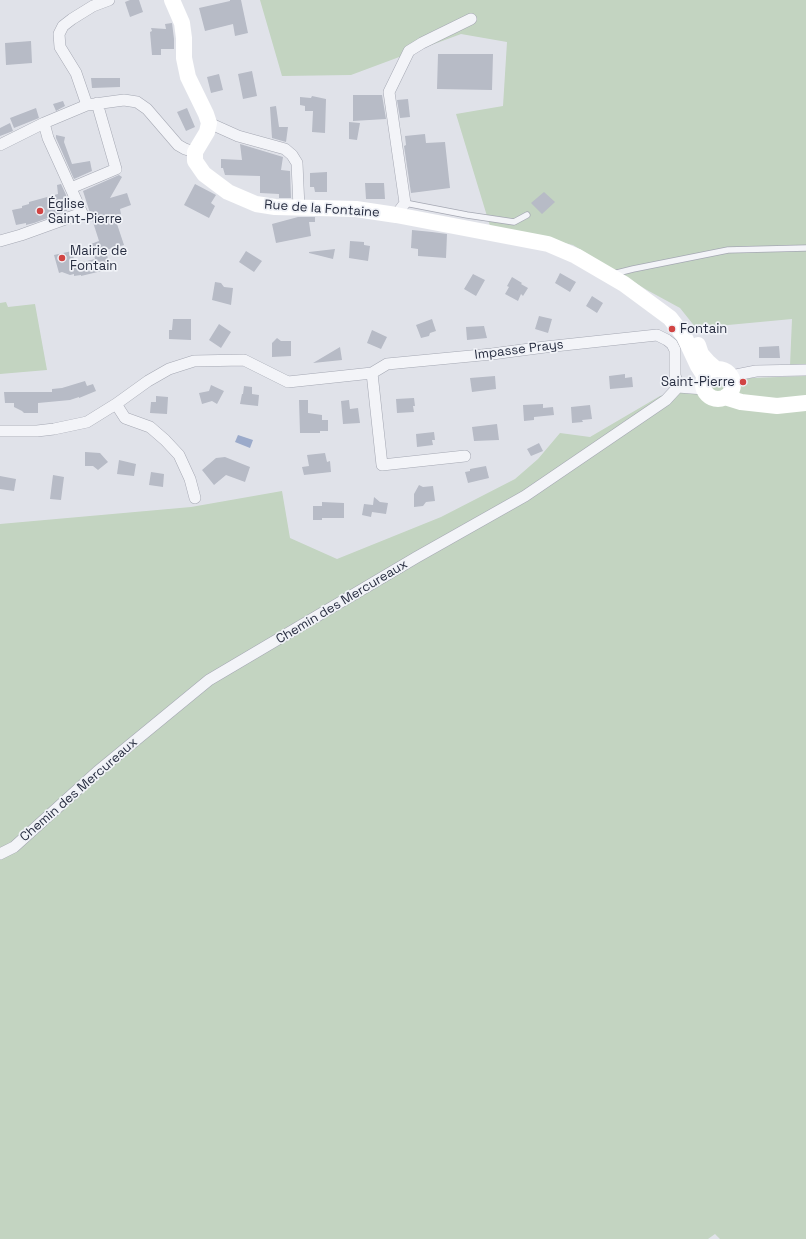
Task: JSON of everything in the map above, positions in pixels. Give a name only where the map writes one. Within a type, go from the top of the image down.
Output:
[{"type":"street","points":[[71,188],[116,169],[92,104],[60,46],[59,34],[63,26],[72,19],[93,6],[109,0]]},
{"type":"street","points":[[0,145],[44,122],[92,104],[124,100],[137,102],[147,109],[178,145],[195,152],[207,132],[209,123],[188,77],[184,58],[182,23],[172,0]]},
{"type":"street","points":[[401,209],[389,92],[409,51],[471,19]]},
{"type":"street","points":[[0,241],[82,213],[48,138],[44,122]]},
{"type":"street","points":[[209,123],[238,136],[285,149],[292,155],[297,163],[299,208]]},
{"type":"street","name":"Rue de la Fontaine","points":[[195,152],[195,161],[204,174],[228,192],[256,204],[275,208],[401,209],[548,244],[576,256],[624,284],[638,288],[672,308],[692,331],[702,354],[708,378]]},
{"type":"street","name":"Impasse Prays","points":[[116,404],[148,381],[169,369],[194,361],[244,360],[288,382],[372,373],[386,364],[492,354],[657,335],[668,340],[675,350],[675,376],[678,387]]},
{"type":"street","points":[[708,378],[711,396],[715,398],[730,387],[736,375],[756,371],[806,370]]},
{"type":"street","points":[[678,387],[726,371],[730,387]]},
{"type":"street","points":[[372,373],[382,464],[465,456]]},
{"type":"street","name":"Chemin des Mercureaux","points":[[0,854],[14,847],[97,772],[209,680],[417,557],[526,496],[666,400],[678,387]]},
{"type":"street","points":[[0,431],[36,431],[87,422],[116,404],[125,418],[150,427],[179,455],[190,479],[195,498]]},
{"type":"lane","points":[[401,209],[466,215],[514,222],[527,215]]},
{"type":"lane","points":[[609,275],[728,250],[806,248]]},
{"type":"green space","points":[[260,0],[806,0],[806,365],[790,366],[792,319],[696,328],[680,308],[647,290],[573,245],[490,226],[456,114],[503,106],[507,42],[461,34],[351,75],[282,76]]},
{"type":"green space","points":[[6,302],[8,307],[35,304],[47,370],[0,374],[0,303]]},
{"type":"green space","points":[[806,376],[806,1239],[720,1239],[715,1234],[708,1239],[0,1239],[0,524],[191,507],[282,491],[290,538],[337,559],[441,517],[515,479],[538,459],[560,433],[590,437],[660,396],[751,378]]},
{"type":"water","points":[[238,435],[253,440],[250,448],[235,442]]},
{"type":"building","points":[[130,0],[139,0],[143,12],[130,17],[125,2]]},
{"type":"building","points":[[230,0],[241,0],[248,33],[235,36],[233,24],[205,31],[199,8]]},
{"type":"building","points":[[172,23],[174,49],[161,49],[161,55],[152,55],[151,28],[166,29],[165,24]]},
{"type":"building","points":[[31,41],[32,63],[6,65],[5,43]]},
{"type":"building","points":[[438,54],[493,54],[492,90],[437,89]]},
{"type":"building","points":[[252,71],[257,96],[243,99],[238,74]]},
{"type":"building","points":[[219,74],[223,90],[211,93],[207,77]]},
{"type":"building","points":[[91,78],[120,78],[120,87],[92,88]]},
{"type":"building","points":[[353,95],[382,95],[386,119],[353,121]]},
{"type":"building","points":[[312,96],[326,99],[325,133],[312,132],[313,111],[305,111],[305,106],[300,105],[300,97],[311,98]]},
{"type":"building","points":[[408,99],[410,117],[400,118],[397,100]]},
{"type":"building","points":[[63,101],[65,106],[56,111],[53,104]]},
{"type":"building","points":[[276,106],[279,127],[288,127],[286,142],[272,138],[270,107]]},
{"type":"building","points":[[36,108],[39,118],[14,128],[10,118]]},
{"type":"building","points":[[187,108],[195,127],[186,131],[177,112]]},
{"type":"building","points":[[349,122],[360,123],[357,140],[349,139]]},
{"type":"building","points":[[10,123],[13,131],[0,136],[0,128]]},
{"type":"building","points":[[425,134],[426,143],[445,142],[450,188],[411,193],[404,146],[406,145],[405,136]]},
{"type":"building","points":[[56,135],[65,137],[64,142],[72,164],[90,161],[92,171],[74,179]]},
{"type":"building","points":[[240,144],[283,157],[281,170],[290,171],[291,198],[279,198],[279,194],[260,193],[260,176],[225,175],[223,168],[221,168],[221,159],[242,160]]},
{"type":"building","points":[[327,172],[327,192],[315,192],[314,187],[310,187],[310,173]]},
{"type":"building","points":[[119,175],[122,177],[110,198],[127,193],[131,205],[120,209],[121,214],[118,215],[120,223],[117,224],[124,245],[106,250],[110,269],[81,276],[74,276],[74,274],[70,275],[62,272],[59,273],[54,255],[72,251],[75,264],[95,259],[91,244],[99,241],[83,191]]},
{"type":"building","points":[[365,183],[384,183],[385,199],[366,199]]},
{"type":"building","name":"Église Saint-Pierre","points":[[61,184],[66,195],[67,211],[34,223],[16,225],[12,210],[22,208],[22,206],[29,204],[29,202],[58,194],[57,185]]},
{"type":"building","points":[[195,184],[216,195],[211,203],[215,206],[209,218],[184,205]]},
{"type":"building","points":[[544,192],[555,202],[542,214],[531,203]]},
{"type":"building","points":[[298,217],[315,217],[315,222],[309,222],[311,236],[276,243],[272,224]]},
{"type":"building","points":[[412,230],[447,234],[446,258],[418,256],[418,249],[411,248]]},
{"type":"building","points":[[350,241],[364,242],[364,245],[370,246],[368,261],[349,258]]},
{"type":"building","points":[[335,249],[333,259],[309,253],[309,252]]},
{"type":"building","points":[[246,251],[262,261],[254,272],[239,262]]},
{"type":"building","points":[[560,273],[576,282],[570,292],[555,283]]},
{"type":"building","points":[[473,274],[485,280],[476,296],[464,289]]},
{"type":"building","points":[[512,277],[528,288],[523,296],[521,294],[518,301],[505,294]]},
{"type":"building","points":[[215,282],[221,283],[224,287],[233,288],[231,305],[212,300]]},
{"type":"building","points":[[592,296],[603,303],[597,313],[586,306]]},
{"type":"building","points":[[539,316],[552,319],[548,333],[535,329]]},
{"type":"building","points":[[173,319],[191,319],[191,340],[169,339],[169,330],[172,330]]},
{"type":"building","points":[[432,319],[436,331],[430,333],[429,336],[421,338],[416,325]]},
{"type":"building","points":[[219,324],[231,332],[221,348],[209,340]]},
{"type":"building","points":[[484,326],[487,338],[467,340],[466,327]]},
{"type":"building","points":[[372,330],[387,337],[381,349],[367,343]]},
{"type":"building","points":[[277,338],[281,341],[291,341],[291,356],[272,357],[272,343]]},
{"type":"building","points":[[779,346],[780,358],[759,358],[759,347]]},
{"type":"building","points":[[340,347],[342,360],[313,363]]},
{"type":"building","points":[[625,374],[625,378],[632,377],[633,387],[610,389],[609,376]]},
{"type":"building","points":[[495,376],[496,389],[472,392],[470,378]]},
{"type":"building","points":[[85,381],[87,386],[93,384],[96,391],[70,400],[38,403],[38,413],[24,413],[14,407],[14,403],[5,403],[4,392],[52,392],[52,389],[62,388]]},
{"type":"building","points":[[211,385],[224,391],[217,404],[212,401],[202,404],[199,393],[209,391]]},
{"type":"building","points":[[244,386],[252,387],[252,394],[259,395],[258,406],[240,404]]},
{"type":"building","points":[[156,396],[168,397],[167,414],[150,413],[151,402],[156,402]]},
{"type":"building","points":[[414,398],[414,412],[397,413],[396,399]]},
{"type":"building","points":[[299,400],[308,400],[308,413],[322,415],[322,420],[328,420],[328,431],[320,431],[320,433],[300,433]]},
{"type":"building","points":[[349,400],[350,409],[358,408],[360,423],[343,424],[341,401]]},
{"type":"building","points":[[543,404],[543,408],[553,407],[554,415],[534,417],[534,420],[524,421],[523,405]]},
{"type":"building","points":[[590,405],[592,419],[572,423],[571,407]]},
{"type":"building","points":[[497,424],[499,440],[474,441],[472,427]]},
{"type":"building","points":[[434,432],[435,440],[432,440],[433,445],[417,447],[416,434]]},
{"type":"building","points":[[539,443],[543,451],[531,456],[527,449]]},
{"type":"building","points":[[85,452],[100,453],[108,462],[98,470],[93,466],[85,466]]},
{"type":"building","points":[[325,453],[327,462],[330,461],[331,472],[304,475],[302,467],[309,466],[307,455]]},
{"type":"building","points":[[225,457],[250,467],[245,482],[226,475],[214,485],[202,470],[216,458]]},
{"type":"building","points":[[119,460],[136,464],[134,476],[117,474]]},
{"type":"building","points":[[486,466],[489,478],[468,483],[465,472],[470,471],[470,469]]},
{"type":"building","points":[[151,472],[164,474],[163,487],[149,485]]},
{"type":"building","points":[[53,475],[64,477],[61,500],[50,499]]},
{"type":"building","points":[[0,476],[16,479],[14,491],[0,489]]},
{"type":"building","points":[[419,485],[423,487],[433,486],[435,501],[426,502],[423,506],[414,507],[414,494]]},
{"type":"building","points":[[374,497],[380,502],[388,503],[386,514],[372,512],[371,517],[362,515],[364,504],[373,505]]},
{"type":"building","points":[[322,502],[344,503],[344,518],[322,518],[322,520],[313,520],[313,506],[322,506]]},
{"type":"place","name":"Église Saint-Pierre","points":[[40,211]]},
{"type":"place","name":"Mairie de Fontain","points":[[62,258]]},
{"type":"place","name":"Fontain","points":[[672,329]]},
{"type":"place","name":"Saint-Pierre","points":[[743,382]]}]
